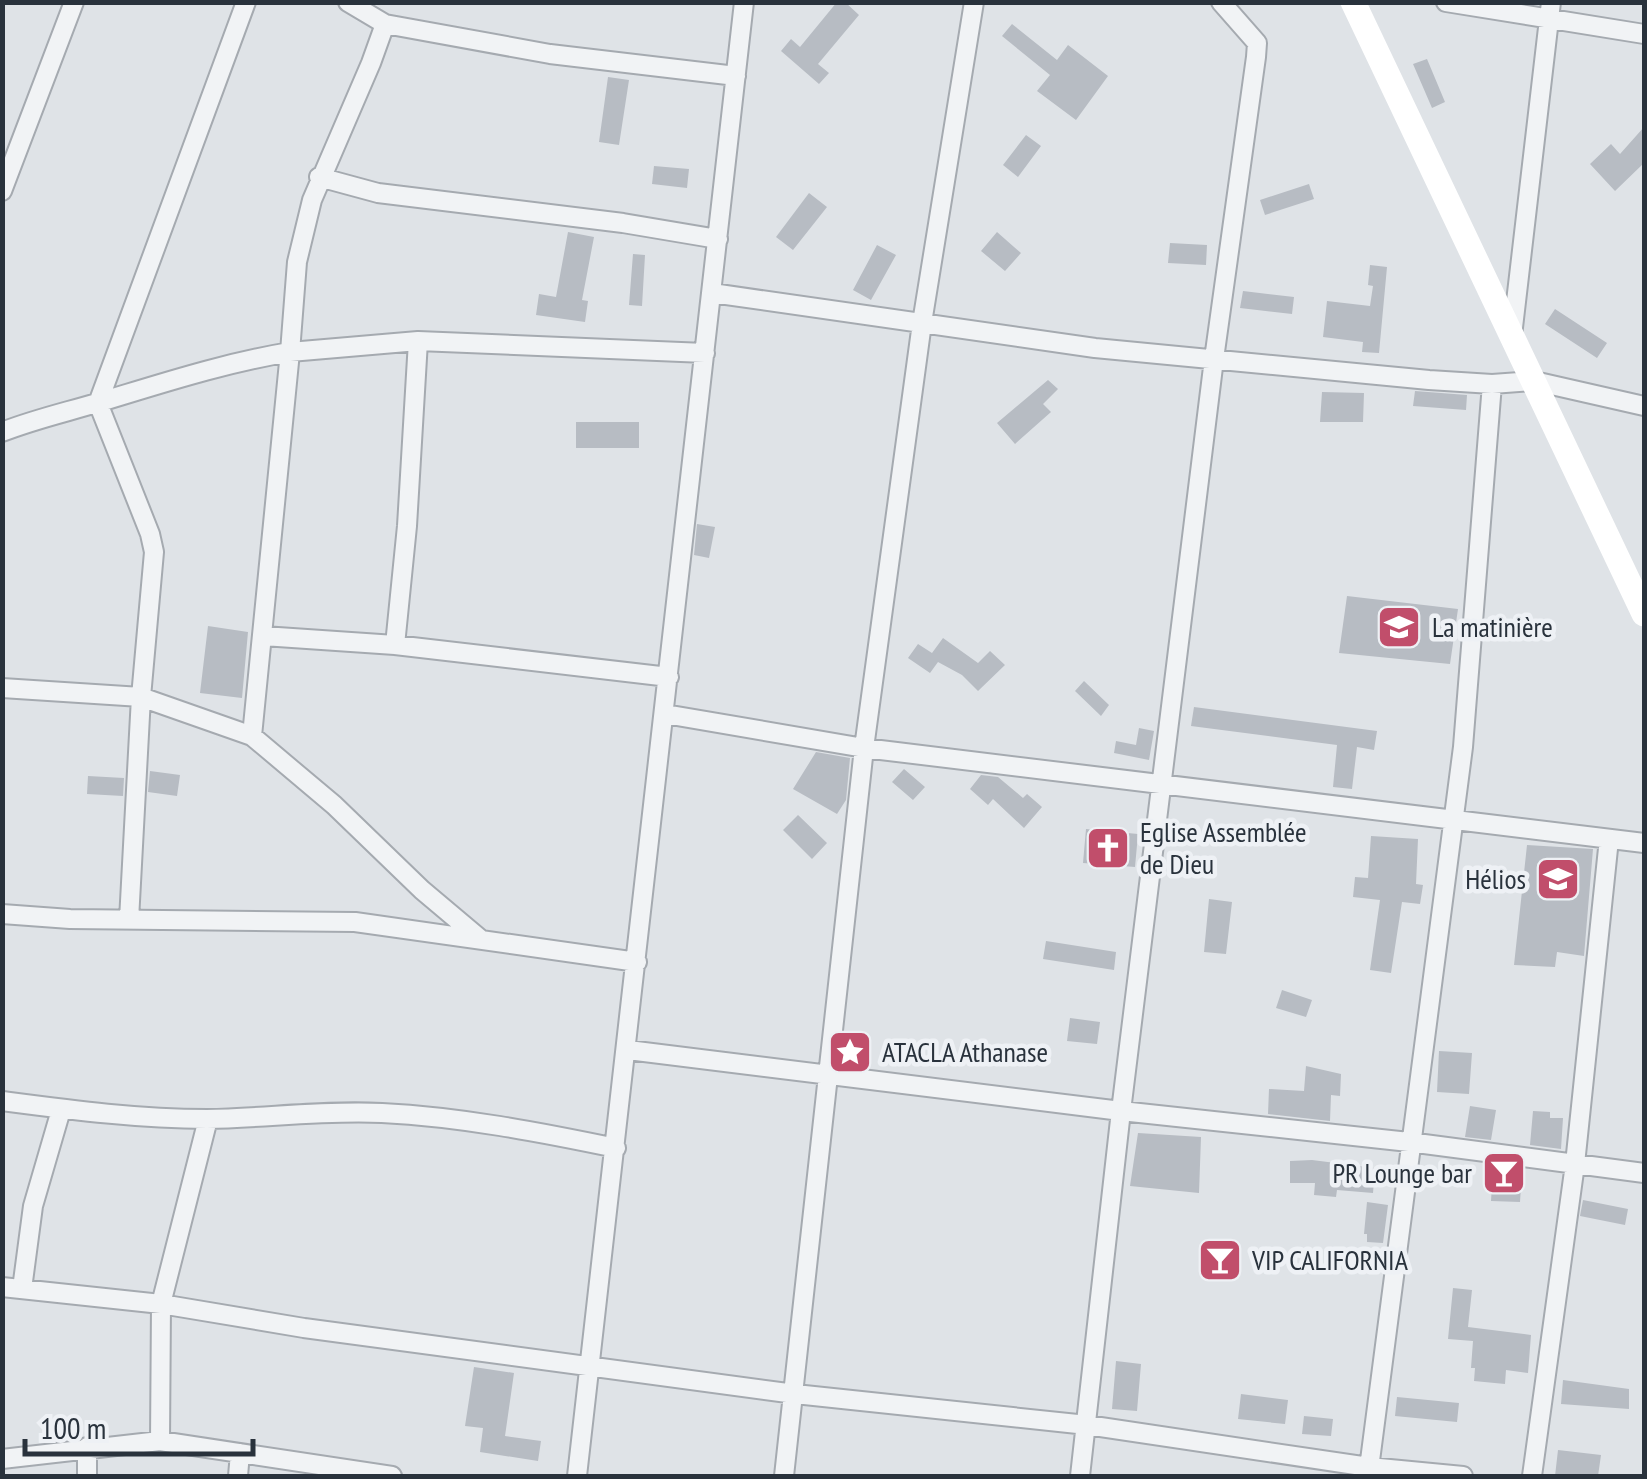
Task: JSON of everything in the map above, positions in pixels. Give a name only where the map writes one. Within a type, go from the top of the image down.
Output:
[{"type":"main road","points":[[1353,2],[1644,614]]},
{"type":"street","points":[[2,191],[74,2]]},
{"type":"street","points":[[130,920],[141,697],[154,552],[98,402],[246,2]]},
{"type":"street","points":[[348,2],[385,24],[550,54],[736,76]]},
{"type":"street","points":[[576,1476],[628,1050],[744,2]]},
{"type":"street","points":[[784,1476],[864,748],[922,324],[974,2]]},
{"type":"street","points":[[1080,1476],[1214,358],[1257,43],[1221,2]]},
{"type":"street","points":[[1446,2],[1550,10],[1644,34]]},
{"type":"street","points":[[1512,336],[1550,10]]},
{"type":"street","points":[[252,736],[298,262],[320,177],[372,64],[385,24]]},
{"type":"street","points":[[320,177],[378,193],[624,223],[718,239]]},
{"type":"street","points":[[712,293],[1095,348],[1492,384],[1534,381],[1644,406]]},
{"type":"street","points":[[2,432],[180,376],[290,352],[418,341],[705,353]]},
{"type":"street","points":[[395,645],[418,341]]},
{"type":"street","points":[[1368,1472],[1465,728],[1492,384]]},
{"type":"street","points":[[262,636],[395,645],[669,677]]},
{"type":"street","points":[[2,688],[141,697],[252,736],[479,938]]},
{"type":"street","points":[[665,714],[864,748],[1644,844]]},
{"type":"street","points":[[1532,1476],[1576,1164],[1608,839]]},
{"type":"street","points":[[2,914],[130,920],[355,922],[637,962]]},
{"type":"street","points":[[628,1050],[1644,1173]]},
{"type":"street","points":[[2,1101],[61,1110],[208,1118],[399,1114],[523,1129],[616,1148]]},
{"type":"street","points":[[22,1290],[33,1206],[61,1110]]},
{"type":"street","points":[[160,1442],[161,1304],[208,1118]]},
{"type":"street","points":[[2,1288],[161,1304],[324,1331],[795,1394],[1088,1425],[1368,1472],[1463,1476]]},
{"type":"street","points":[[2,1459],[160,1442],[392,1476]]},
{"type":"street","points":[[86,1447],[87,1476]]},
{"type":"street","points":[[238,1476],[240,1453]]},
{"type":"building","points":[[837,2],[845,2],[859,15],[818,64],[829,73],[819,84],[781,51],[791,39],[800,47]]},
{"type":"building","points":[[1012,24],[1057,60],[1068,45],[1108,76],[1076,120],[1037,91],[1050,75],[1002,36]]},
{"type":"building","points":[[1427,59],[1445,102],[1432,108],[1413,64]]},
{"type":"building","points":[[608,77],[629,80],[619,145],[599,142]]},
{"type":"building","points":[[1644,127],[1644,163],[1615,191],[1590,164],[1611,144],[1620,154]]},
{"type":"building","points":[[1026,135],[1041,146],[1018,177],[1003,165]]},
{"type":"building","points":[[654,166],[689,169],[687,188],[652,184]]},
{"type":"building","points":[[1309,184],[1314,199],[1265,215],[1260,200]]},
{"type":"building","points":[[809,193],[827,207],[793,250],[776,237]]},
{"type":"building","points":[[568,232],[594,237],[582,300],[588,301],[585,322],[536,315],[539,294],[556,297]]},
{"type":"building","points":[[997,232],[1021,253],[1005,271],[981,251]]},
{"type":"building","points":[[1170,243],[1207,245],[1206,265],[1168,263]]},
{"type":"building","points":[[877,245],[896,255],[871,300],[853,290]]},
{"type":"building","points":[[633,254],[645,255],[642,306],[629,305]]},
{"type":"building","points":[[1370,265],[1387,267],[1379,353],[1362,352],[1363,342],[1323,337],[1327,301],[1370,306]]},
{"type":"building","points":[[1243,291],[1294,297],[1292,314],[1240,308]]},
{"type":"building","points":[[1555,309],[1607,343],[1597,358],[1545,324]]},
{"type":"building","points":[[1048,380],[1058,389],[1043,404],[1051,412],[1015,444],[997,423]]},
{"type":"building","points":[[1415,391],[1467,395],[1466,410],[1413,406]]},
{"type":"building","points":[[1322,392],[1364,393],[1363,422],[1320,422]]},
{"type":"building","points":[[576,422],[639,422],[639,448],[576,448]]},
{"type":"building","points":[[697,524],[715,527],[709,558],[694,555]]},
{"type":"building","name":"La matinière","points":[[1347,596],[1458,609],[1450,664],[1339,653]]},
{"type":"building","points":[[208,626],[248,632],[242,698],[200,693]]},
{"type":"building","points":[[943,638],[978,663],[990,651],[1005,665],[978,691],[962,675],[938,662],[930,673],[908,658],[918,644],[932,653]]},
{"type":"building","points":[[1084,681],[1109,705],[1101,716],[1075,691]]},
{"type":"building","points":[[1194,707],[1377,731],[1374,750],[1357,747],[1352,789],[1333,787],[1337,745],[1191,726]]},
{"type":"building","points":[[1139,728],[1154,731],[1149,760],[1114,753],[1116,741],[1136,745]]},
{"type":"building","points":[[816,752],[850,758],[846,800],[837,814],[793,789]]},
{"type":"building","points":[[904,769],[925,787],[913,800],[892,782]]},
{"type":"building","points":[[150,771],[180,775],[177,796],[148,792]]},
{"type":"building","points":[[981,775],[998,777],[1023,798],[1027,794],[1042,807],[1024,828],[993,799],[988,805],[970,789]]},
{"type":"building","points":[[88,776],[124,778],[123,796],[87,794]]},
{"type":"building","points":[[798,815],[827,843],[812,859],[783,830]]},
{"type":"building","points":[[1086,829],[1138,834],[1135,867],[1083,863]]},
{"type":"building","points":[[1371,836],[1418,839],[1416,884],[1423,885],[1420,904],[1402,902],[1391,973],[1370,970],[1380,900],[1353,897],[1355,877],[1368,878]]},
{"type":"building","points":[[1527,845],[1593,849],[1584,956],[1557,952],[1555,967],[1514,965]]},
{"type":"building","points":[[1209,899],[1232,902],[1226,954],[1204,952]]},
{"type":"building","points":[[1046,941],[1116,952],[1114,970],[1043,959]]},
{"type":"building","points":[[1282,990],[1312,1000],[1306,1017],[1276,1008]]},
{"type":"building","points":[[1070,1018],[1100,1022],[1097,1044],[1067,1041]]},
{"type":"building","points":[[1439,1051],[1472,1053],[1469,1094],[1437,1092]]},
{"type":"building","points":[[1306,1066],[1341,1074],[1340,1096],[1331,1095],[1330,1121],[1268,1114],[1269,1089],[1304,1091]]},
{"type":"building","points":[[1470,1106],[1496,1110],[1491,1140],[1465,1137]]},
{"type":"building","points":[[1533,1111],[1563,1118],[1561,1149],[1530,1145]]},
{"type":"building","points":[[1138,1133],[1201,1137],[1199,1193],[1130,1186]]},
{"type":"building","points":[[1290,1161],[1375,1168],[1373,1193],[1337,1190],[1336,1197],[1314,1195],[1315,1183],[1290,1183]]},
{"type":"building","points":[[1493,1168],[1522,1170],[1520,1202],[1491,1201]]},
{"type":"building","points":[[1583,1200],[1628,1209],[1625,1225],[1580,1216]]},
{"type":"building","points":[[1367,1202],[1388,1205],[1383,1243],[1367,1242]]},
{"type":"building","points":[[1453,1288],[1472,1290],[1468,1327],[1531,1335],[1528,1373],[1506,1370],[1505,1384],[1474,1381],[1473,1341],[1448,1339]]},
{"type":"building","points":[[1116,1361],[1141,1364],[1137,1411],[1112,1409]]},
{"type":"building","points":[[474,1367],[514,1373],[505,1436],[541,1441],[538,1461],[480,1452],[483,1428],[465,1426]]},
{"type":"building","points":[[1563,1380],[1629,1389],[1629,1409],[1561,1404]]},
{"type":"building","points":[[1241,1394],[1288,1400],[1285,1424],[1238,1419]]},
{"type":"building","points":[[1397,1397],[1459,1403],[1457,1422],[1395,1416]]},
{"type":"building","points":[[1304,1416],[1333,1419],[1331,1436],[1302,1434]]},
{"type":"building","points":[[1558,1450],[1601,1455],[1598,1476],[1555,1476]]},
{"type":"place","name":"La matinière","points":[[1399,627]]},
{"type":"place","name":"Eglise Assemblée de Dieu","points":[[1108,848]]},
{"type":"place","name":"Hélios","points":[[1558,879]]},
{"type":"place","name":"ATACLA Athanase","points":[[850,1052]]},
{"type":"place","name":"PR Lounge bar","points":[[1504,1173]]},
{"type":"place","name":"VIP CALIFORNIA","points":[[1220,1260]]}]
